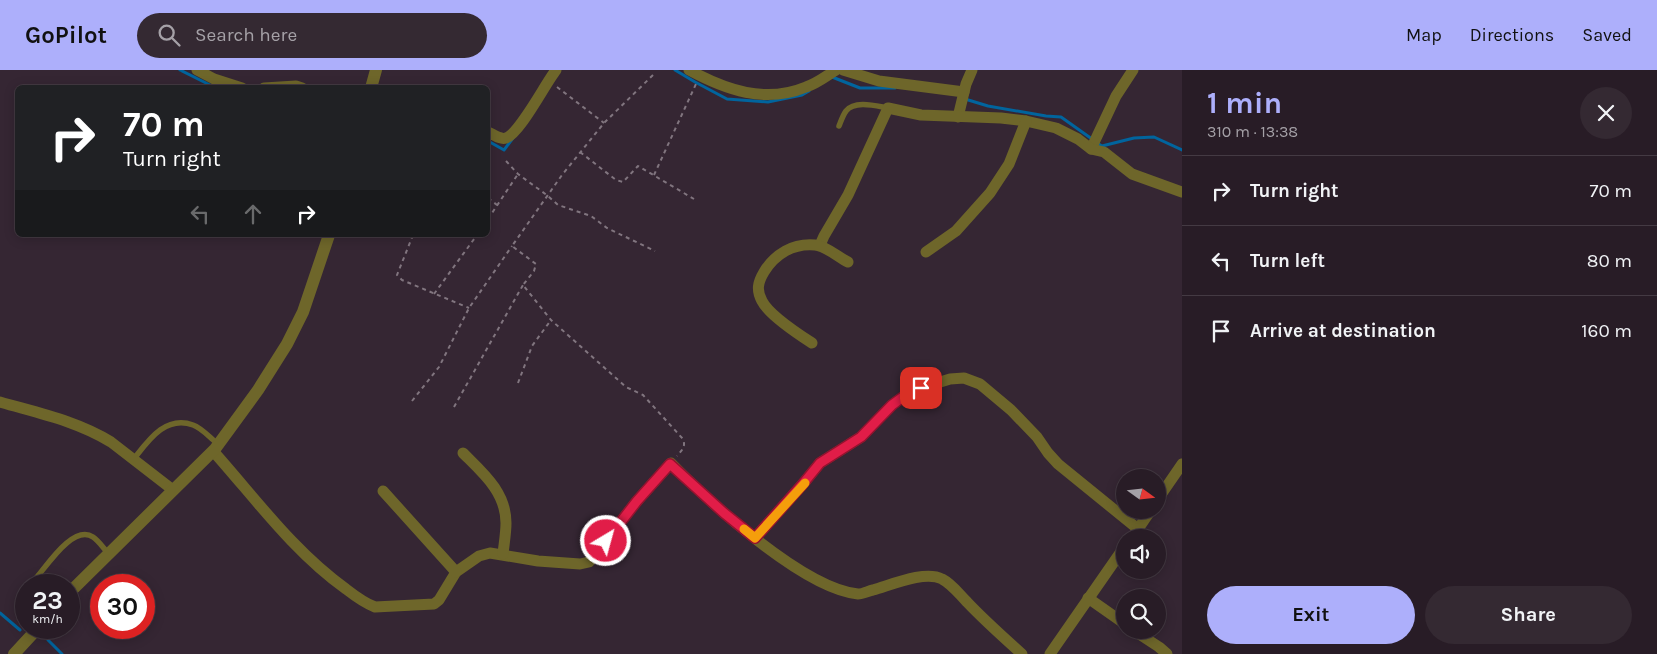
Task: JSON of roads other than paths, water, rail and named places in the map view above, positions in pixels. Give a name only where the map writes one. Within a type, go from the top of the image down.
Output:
[{"type":"street","points":[[197,70],[214,79],[233,85]]},
{"type":"street","points":[[372,85],[376,70]]},
{"type":"street","points":[[490,133],[501,138],[509,136],[526,116],[556,70]]},
{"type":"street","points":[[689,70],[733,90],[765,96],[806,88],[823,80],[836,70]]},
{"type":"street","points":[[843,70],[879,81],[964,94]]},
{"type":"street","points":[[958,115],[972,70]]},
{"type":"street","points":[[1094,142],[1116,96],[1133,70]]},
{"type":"street","points":[[820,245],[852,188],[888,108],[921,115],[958,115],[1026,121],[1063,130],[1078,138],[1094,142],[1132,174],[1182,192]]},
{"type":"street","points":[[926,252],[956,231],[990,193],[1009,164],[1026,121]]},
{"type":"street","points":[[80,583],[215,447],[258,390],[287,344],[303,312],[328,237]]},
{"type":"street","points":[[812,343],[794,331],[762,303],[757,287],[759,281],[770,263],[780,253],[802,244],[820,245],[848,262]]},
{"type":"street","points":[[755,538],[820,463],[861,437],[892,405],[907,394],[921,388],[950,379],[964,378],[980,384],[995,396],[1037,437],[1048,454],[1058,464],[1131,529]]},
{"type":"street","points":[[0,402],[66,421],[86,429],[111,442],[173,490]]},
{"type":"street","points":[[215,447],[262,508],[314,564],[367,604],[375,607],[434,604],[439,600],[456,572],[479,556],[490,553],[538,561],[580,564],[589,562],[637,501],[670,464],[755,538],[810,576],[840,590],[862,593],[925,575],[943,579],[1022,654]]},
{"type":"street","points":[[463,453],[492,484],[503,504],[506,522],[503,554]]},
{"type":"street","points":[[1166,487],[1182,464]]},
{"type":"street","points":[[383,491],[456,572]]},
{"type":"street","points":[[1050,654],[1116,559]]},
{"type":"street","points":[[1088,598],[1116,618]]},
{"type":"street","points":[[14,654],[28,639]]},
{"type":"street","points":[[1147,639],[1167,654]]},
{"type":"lane","points":[[839,126],[846,111],[853,106],[888,108]]},
{"type":"lane","points":[[133,460],[151,437],[159,430],[172,424],[183,423],[193,425],[215,447]]},
{"type":"lane","points":[[40,574],[69,540],[81,534],[92,536],[109,554]]},
{"type":"waterway","points":[[180,70],[210,85]]},
{"type":"waterway","points":[[675,70],[727,99],[768,102],[802,95],[809,91]]},
{"type":"waterway","points":[[832,77],[860,88],[895,88]]},
{"type":"waterway","points":[[965,99],[988,106],[1061,117],[1092,139]]},
{"type":"waterway","points":[[1097,143],[1102,146],[1134,138],[1154,137],[1182,150]]},
{"type":"waterway","points":[[490,142],[504,150],[513,138]]},
{"type":"waterway","points":[[0,613],[15,626]]},
{"type":"waterway","points":[[48,640],[62,654]]}]
